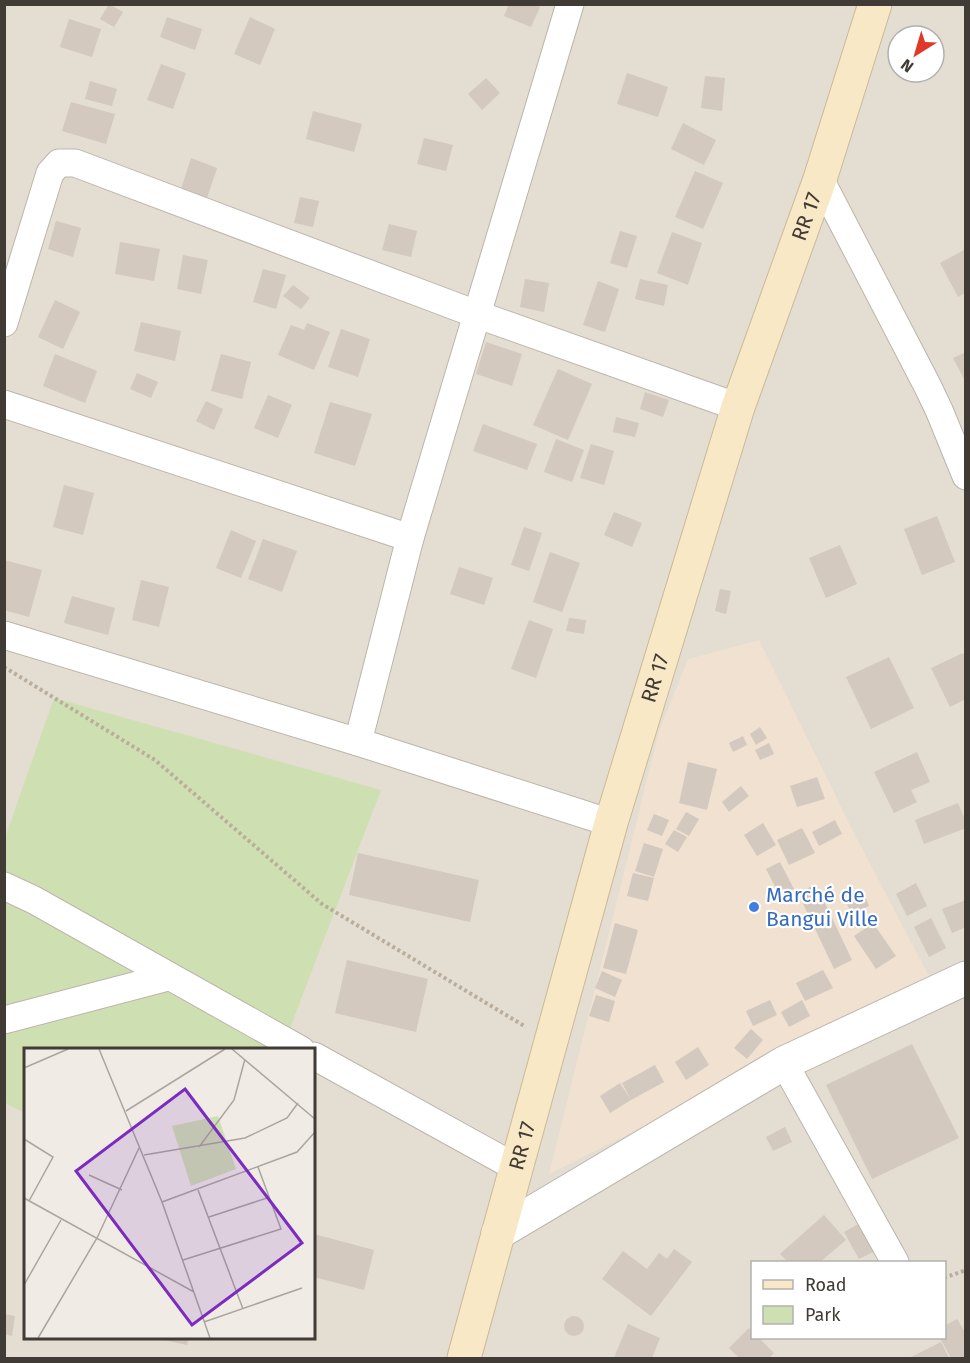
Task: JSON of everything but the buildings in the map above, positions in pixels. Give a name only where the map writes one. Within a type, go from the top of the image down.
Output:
[{"type":"main road","name":"RR 17","points":[[464,1359],[549,1041],[611,823],[738,407],[820,178],[875,4]]},
{"type":"street","points":[[358,742],[410,538],[570,4]]},
{"type":"street","points":[[4,323],[50,173],[59,163],[75,163],[476,314],[738,407]]},
{"type":"street","points":[[820,178],[935,402],[966,476]]},
{"type":"street","points":[[4,404],[410,538]]},
{"type":"street","points":[[4,635],[358,742],[611,823]]},
{"type":"street","points":[[4,886],[34,900],[297,1048]]},
{"type":"street","points":[[4,1020],[168,977]]},
{"type":"street","points":[[498,1233],[784,1063],[966,978]]},
{"type":"street","points":[[315,1057],[515,1167]]},
{"type":"street","points":[[784,1063],[894,1261]]},
{"type":"path","points":[[4,667],[155,760],[322,903],[549,1041]]},
{"type":"path","points":[[946,1278],[966,1270]]},
{"type":"shaded area","points":[[5,5],[965,5],[965,1358],[5,1358]]},
{"type":"shaded area","name":"Marché de Bangui Ville","points":[[759,640],[854,833],[932,982],[549,1174],[659,731],[688,659]]},
{"type":"green space","points":[[54,698],[381,790],[282,1048],[24,1048],[24,1112],[5,1103],[5,838]]},
{"type":"place","name":"Marché de Bangui Ville","points":[[754,907]]}]
